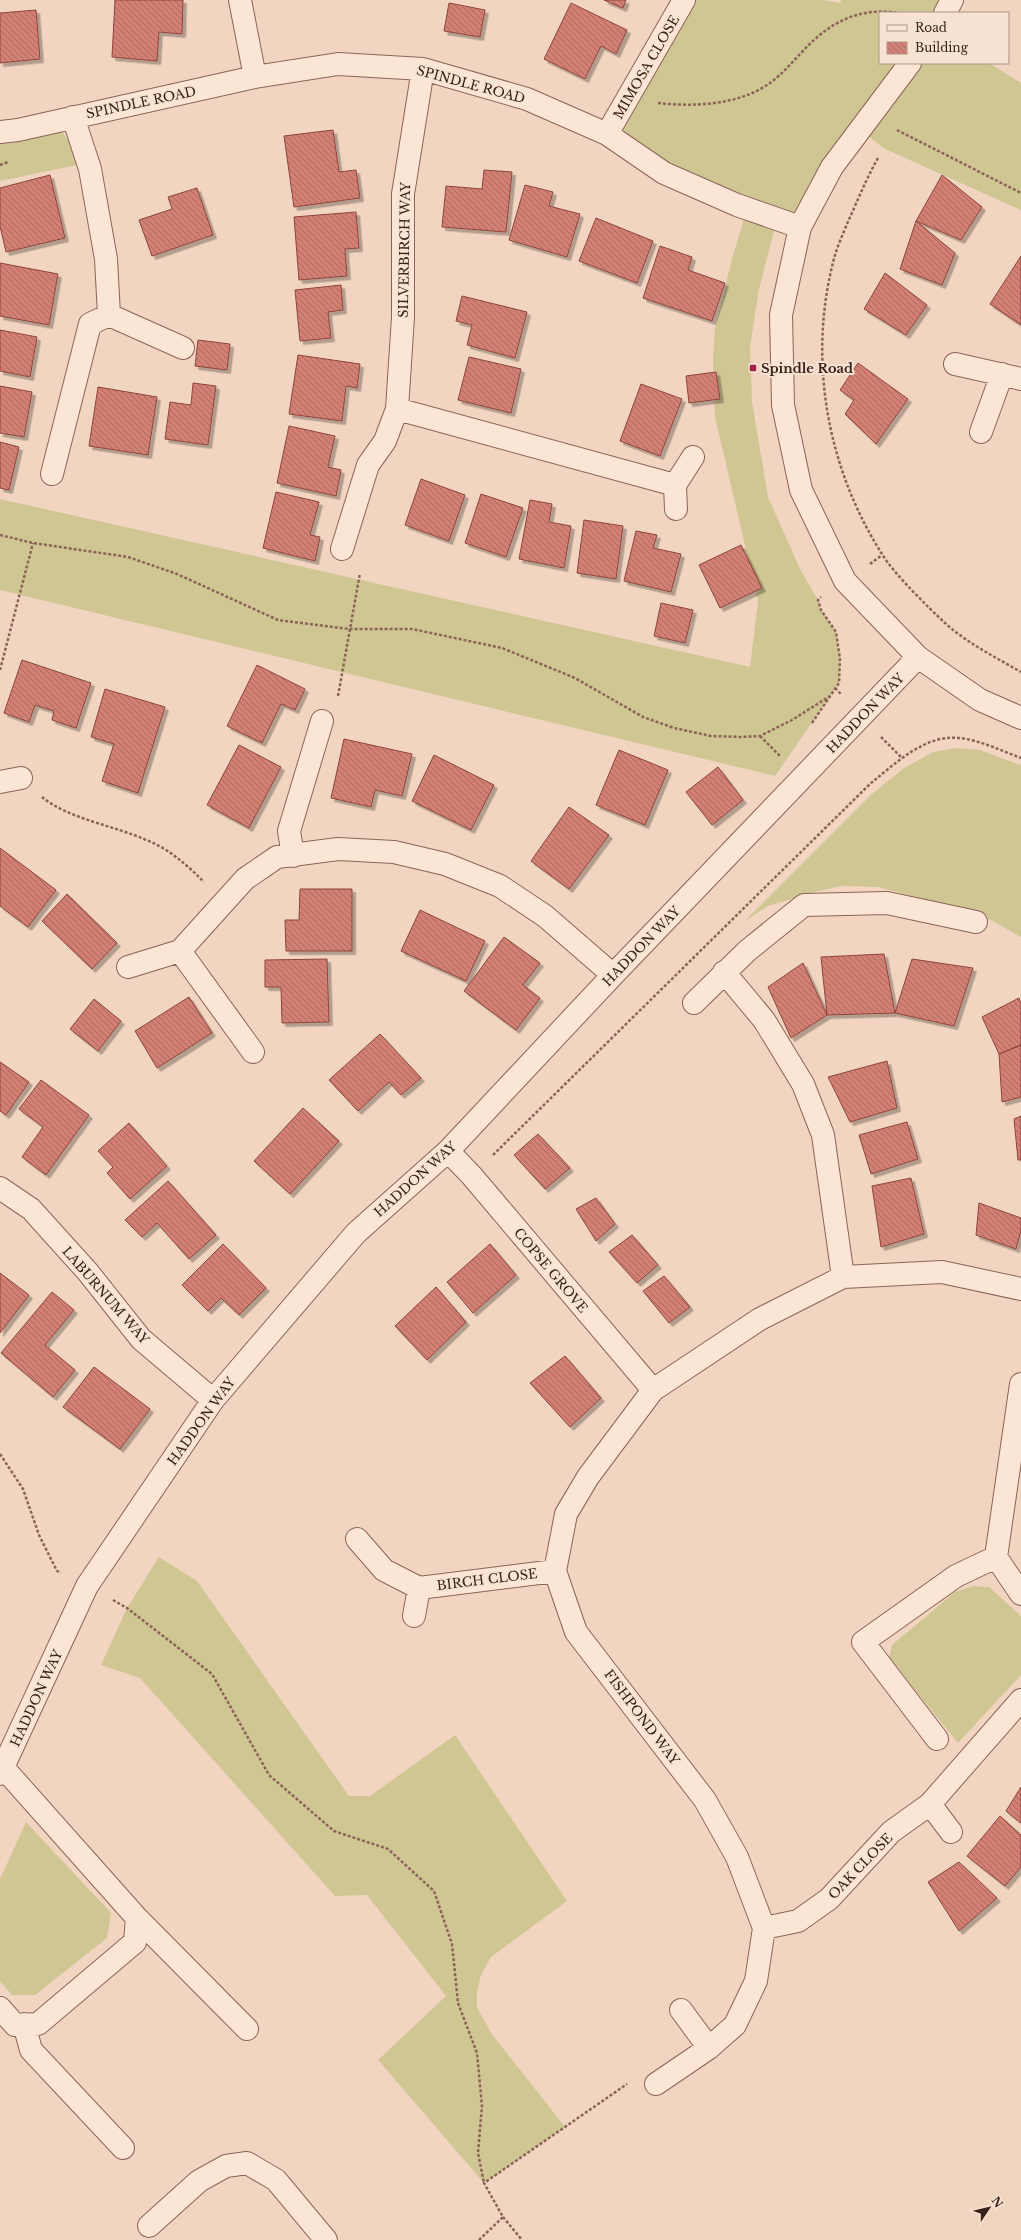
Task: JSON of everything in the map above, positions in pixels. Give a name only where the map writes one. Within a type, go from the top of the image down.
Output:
[{"type":"street","points":[[240,0],[255,77]]},
{"type":"street","name":"MIMOSA CLOSE","points":[[607,134],[684,0]]},
{"type":"street","points":[[946,12],[952,0]]},
{"type":"street","name":"SPINDLE ROAD","points":[[0,132],[255,77],[338,64],[423,68],[527,99],[607,134],[664,173],[737,205],[800,227]]},
{"type":"street","points":[[909,64],[832,167],[800,227],[781,315],[783,405],[801,490],[845,581],[918,657],[980,700],[1021,718]]},
{"type":"street","name":"SILVERBIRCH WAY","points":[[342,549],[368,465],[385,441],[397,409],[403,316],[403,194],[423,68]]},
{"type":"street","points":[[52,474],[100,319],[106,259],[90,169],[73,117]]},
{"type":"street","points":[[100,319],[183,348]]},
{"type":"street","points":[[955,364],[1012,377],[981,432]]},
{"type":"street","points":[[397,409],[674,486]]},
{"type":"street","points":[[676,509],[674,486],[693,457]]},
{"type":"street","name":"HADDON WAY","points":[[247,2029],[137,1918],[1,1768],[87,1586],[213,1400],[356,1233],[448,1151],[613,975],[918,657]]},
{"type":"street","points":[[293,856],[289,831],[322,720]]},
{"type":"street","points":[[128,967],[180,951],[245,879],[277,857],[338,849],[394,852],[445,864],[500,886],[545,916],[613,975]]},
{"type":"street","points":[[694,1003],[747,951],[804,905],[887,903],[976,922]]},
{"type":"street","points":[[180,951],[253,1052]]},
{"type":"street","points":[[724,972],[764,1020],[803,1084],[823,1135],[843,1277],[942,1272],[1021,1289]]},
{"type":"street","name":"COPSE GROVE","points":[[448,1151],[472,1176],[653,1390]]},
{"type":"street","name":"LABURNUM WAY","points":[[0,1188],[31,1209],[87,1271],[141,1339],[213,1400]]},
{"type":"street","name":"FISHPOND WAY","points":[[656,2084],[709,2048],[735,2025],[756,1981],[764,1928],[737,1857],[705,1800],[576,1632],[555,1571],[566,1514],[588,1477],[653,1390],[760,1319],[843,1277]]},
{"type":"street","points":[[1021,1384],[1017,1431],[996,1557],[1021,1594]]},
{"type":"street","name":"BIRCH CLOSE","points":[[357,1539],[384,1570],[419,1588],[555,1571]]},
{"type":"street","points":[[937,1739],[863,1642],[956,1576],[996,1557]]},
{"type":"street","name":"BIRCH CLOSE","points":[[414,1616],[419,1588]]},
{"type":"street","name":"OAK CLOSE","points":[[764,1928],[798,1921],[829,1899],[891,1832],[930,1804],[1021,1700]]},
{"type":"street","points":[[930,1804],[951,1832]]},
{"type":"street","points":[[0,2008],[15,2025],[38,2024],[135,1942],[137,1918]]},
{"type":"street","points":[[681,2010],[709,2048]]},
{"type":"street","points":[[24,2024],[31,2050],[122,2148]]},
{"type":"street","points":[[148,2226],[199,2181],[226,2166],[247,2163],[276,2180],[326,2240]]},
{"type":"path","points":[[626,99],[674,104],[703,105],[739,98],[769,84],[793,63],[821,34],[843,20],[868,11],[883,12]]},
{"type":"path","points":[[891,135],[895,129],[1021,194]]},
{"type":"path","points":[[880,155],[835,254],[825,301],[821,358],[825,404],[840,469],[859,513],[882,555],[946,623],[978,646],[1021,672]]},
{"type":"path","points":[[0,535],[33,543],[128,557],[177,574],[278,620],[349,629],[412,629],[502,648],[575,678],[643,717],[674,728],[711,736],[760,736],[792,720],[830,696]]},
{"type":"path","points":[[0,670],[33,543]]},
{"type":"path","points":[[811,724],[839,683],[840,659],[836,632],[821,610],[818,600],[882,555]]},
{"type":"path","points":[[338,701],[349,629]]},
{"type":"path","points":[[760,736],[786,762]]},
{"type":"path","points":[[10,780],[49,802],[90,820],[146,839],[182,860],[224,903]]},
{"type":"path","points":[[0,1454],[23,1489],[39,1535],[57,1571],[127,1608],[212,1674],[269,1775],[334,1831],[388,1849],[434,1891],[452,1944],[458,2003],[477,2053],[482,2106],[478,2153],[484,2183],[503,2217],[522,2240]]},
{"type":"path","points":[[484,2183],[635,2078],[656,2084]]},
{"type":"path","points":[[479,2240],[503,2217]]},
{"type":"shaded area","points":[[684,0],[823,0],[840,3],[841,0],[952,0],[946,12],[879,12],[879,64],[991,64],[1021,83],[1021,210],[883,148],[860,129],[800,227],[777,220],[759,289],[750,347],[752,402],[768,497],[801,571],[818,600],[821,610],[836,632],[840,659],[839,683],[775,776],[0,590],[0,499],[750,667],[758,601],[715,417],[713,356],[715,328],[732,259],[747,209],[607,134]]},
{"type":"shaded area","points":[[53,121],[87,163],[0,181],[0,132]]},
{"type":"shaded area","points":[[957,748],[980,750],[1021,765],[1021,937],[991,920],[928,900],[878,887],[841,886],[819,891],[768,906],[745,921],[871,795],[904,768],[933,752]]},
{"type":"shaded area","points":[[159,1557],[197,1581],[349,1796],[370,1796],[455,1735],[567,1901],[491,1957],[481,1975],[477,1992],[477,2007],[491,2033],[565,2127],[484,2183],[378,2060],[446,1996],[367,1895],[335,1896],[140,1678],[101,1665],[127,1608]]},
{"type":"shaded area","points":[[973,1586],[989,1587],[1021,1616],[1021,1675],[958,1743],[889,1658],[892,1645],[955,1592]]},
{"type":"shaded area","points":[[26,1822],[111,1913],[107,1938],[35,1995],[12,1995],[0,1981],[0,1879]]},
{"type":"building","points":[[115,0],[183,0],[182,34],[159,32],[157,61],[112,57]]},
{"type":"building","points":[[604,0],[626,0],[623,8]]},
{"type":"building","points":[[449,3],[485,10],[480,37],[444,31]]},
{"type":"building","points":[[571,3],[627,30],[616,54],[601,46],[585,79],[544,59]]},
{"type":"building","points":[[36,10],[40,59],[0,63],[0,13]]},
{"type":"building","points":[[333,130],[339,172],[356,170],[360,198],[294,207],[284,136]]},
{"type":"building","points":[[484,170],[512,172],[506,232],[442,227],[446,186],[482,189]]},
{"type":"building","points":[[50,175],[65,238],[6,252],[0,226],[0,188]]},
{"type":"building","points":[[942,175],[982,207],[961,240],[916,221]]},
{"type":"building","points":[[525,185],[553,192],[549,206],[580,214],[567,257],[509,240]]},
{"type":"building","points":[[197,188],[213,235],[152,256],[139,220],[172,209],[168,197]]},
{"type":"building","points":[[356,212],[359,248],[345,249],[347,276],[299,280],[294,217]]},
{"type":"building","points":[[596,218],[653,241],[637,283],[579,261]]},
{"type":"building","points":[[916,221],[955,253],[942,285],[900,269]]},
{"type":"building","points":[[660,246],[692,257],[688,270],[725,283],[712,321],[643,298]]},
{"type":"building","points":[[1021,256],[1021,325],[990,304]]},
{"type":"building","points":[[0,263],[58,274],[49,325],[0,316]]},
{"type":"building","points":[[885,273],[927,305],[906,335],[864,309]]},
{"type":"building","points":[[341,285],[343,310],[328,312],[331,338],[300,341],[295,290]]},
{"type":"building","points":[[462,296],[527,312],[515,358],[467,345],[472,325],[456,321]]},
{"type":"building","points":[[0,330],[37,337],[30,377],[0,371]]},
{"type":"building","points":[[198,340],[230,344],[227,370],[195,366]]},
{"type":"building","points":[[298,355],[360,364],[357,388],[346,386],[342,421],[289,414]]},
{"type":"building","points":[[469,357],[521,369],[511,413],[458,400]]},
{"type":"building","points":[[858,363],[908,399],[876,444],[845,414],[854,400],[840,390]]},
{"type":"building","points":[[716,372],[720,399],[689,403],[686,376]]},
{"type":"building","points":[[193,383],[216,386],[208,445],[165,439],[170,402],[191,405]]},
{"type":"building","points":[[641,384],[682,399],[660,456],[620,441]]},
{"type":"building","points":[[0,386],[32,392],[24,437],[0,433]]},
{"type":"building","points":[[98,387],[157,397],[148,455],[89,446]]},
{"type":"building","points":[[289,426],[335,436],[328,467],[341,470],[336,496],[277,483]]},
{"type":"building","points":[[0,442],[19,447],[9,490],[0,488]]},
{"type":"building","points":[[421,479],[465,495],[449,541],[405,525]]},
{"type":"building","points":[[276,492],[319,502],[310,535],[320,537],[315,561],[263,548]]},
{"type":"building","points":[[481,494],[523,508],[506,557],[465,543]]},
{"type":"building","points":[[530,500],[552,504],[549,522],[571,526],[564,568],[519,559]]},
{"type":"building","points":[[584,520],[623,526],[616,579],[577,573]]},
{"type":"building","points":[[636,531],[657,535],[653,548],[681,554],[671,592],[624,581]]},
{"type":"building","points":[[741,545],[762,588],[720,608],[699,565]]},
{"type":"building","points":[[661,603],[693,610],[685,643],[654,636]]},
{"type":"building","points":[[22,660],[91,683],[76,728],[52,720],[54,711],[35,705],[29,722],[4,713]]},
{"type":"building","points":[[257,665],[305,689],[295,710],[281,704],[262,743],[227,726]]},
{"type":"building","points":[[105,689],[165,707],[138,793],[102,781],[114,744],[91,737]]},
{"type":"building","points":[[344,739],[412,754],[402,796],[375,790],[371,807],[331,798]]},
{"type":"building","points":[[239,745],[281,767],[249,828],[207,805]]},
{"type":"building","points":[[619,750],[668,770],[645,825],[596,805]]},
{"type":"building","points":[[434,755],[494,785],[471,830],[412,801]]},
{"type":"building","points":[[718,767],[743,800],[712,825],[686,792]]},
{"type":"building","points":[[569,807],[609,835],[569,889],[531,861]]},
{"type":"building","points":[[0,848],[56,890],[28,927],[0,906]]},
{"type":"building","points":[[300,889],[352,889],[352,951],[286,951],[285,920],[299,920]]},
{"type":"building","points":[[67,894],[117,943],[92,969],[42,921]]},
{"type":"building","points":[[420,910],[485,941],[466,981],[401,951]]},
{"type":"building","points":[[504,937],[540,963],[523,985],[540,998],[516,1030],[464,991]]},
{"type":"building","points":[[884,954],[895,1013],[827,1015],[821,957]]},
{"type":"building","points":[[327,959],[329,1022],[282,1023],[281,987],[265,987],[265,960]]},
{"type":"building","points":[[912,959],[973,968],[954,1026],[895,1013]]},
{"type":"building","points":[[803,963],[827,1015],[791,1038],[768,987]]},
{"type":"building","points":[[189,997],[212,1033],[157,1068],[135,1031]]},
{"type":"building","points":[[1019,998],[1021,1004],[1021,1045],[999,1054],[982,1017]]},
{"type":"building","points":[[94,999],[121,1021],[98,1051],[70,1029]]},
{"type":"building","points":[[380,1034],[421,1078],[401,1095],[389,1082],[358,1111],[329,1080]]},
{"type":"building","points":[[1021,1045],[1021,1097],[1002,1102],[999,1054]]},
{"type":"building","points":[[887,1061],[897,1108],[850,1122],[828,1077]]},
{"type":"building","points":[[0,1062],[29,1082],[6,1115],[0,1111]]},
{"type":"building","points":[[41,1080],[89,1115],[46,1175],[22,1157],[43,1127],[19,1109]]},
{"type":"building","points":[[303,1108],[339,1141],[290,1194],[254,1161]]},
{"type":"building","points":[[1021,1116],[1021,1160],[1018,1160],[1014,1119]]},
{"type":"building","points":[[907,1122],[918,1159],[871,1174],[859,1135]]},
{"type":"building","points":[[129,1123],[167,1166],[130,1199],[107,1173],[113,1167],[98,1151]]},
{"type":"building","points":[[538,1134],[570,1168],[545,1189],[514,1155]]},
{"type":"building","points":[[911,1178],[924,1234],[881,1247],[872,1186]]},
{"type":"building","points":[[168,1181],[216,1235],[189,1259],[157,1223],[142,1237],[125,1220]]},
{"type":"building","points":[[596,1198],[615,1224],[596,1241],[576,1209]]},
{"type":"building","points":[[979,1203],[1021,1218],[1021,1230],[1016,1249],[976,1235]]},
{"type":"building","points":[[632,1235],[658,1265],[637,1283],[609,1252]]},
{"type":"building","points":[[223,1244],[266,1288],[239,1315],[221,1298],[208,1311],[182,1285]]},
{"type":"building","points":[[490,1244],[516,1275],[473,1313],[447,1282]]},
{"type":"building","points":[[0,1273],[29,1295],[0,1333]]},
{"type":"building","points":[[664,1276],[690,1307],[669,1323],[643,1291]]},
{"type":"building","points":[[436,1287],[466,1322],[427,1360],[395,1326]]},
{"type":"building","points":[[52,1292],[74,1310],[45,1345],[75,1370],[53,1397],[1,1353]]},
{"type":"building","points":[[565,1356],[601,1398],[570,1427],[530,1383]]},
{"type":"building","points":[[94,1367],[150,1409],[120,1449],[63,1407]]},
{"type":"building","points":[[1021,1787],[1021,1823],[1006,1811]]},
{"type":"building","points":[[1000,1816],[1021,1835],[1021,1867],[1005,1886],[967,1856]]},
{"type":"building","points":[[959,1862],[997,1898],[959,1931],[928,1882]]},
{"type":"place","name":"Spindle Road","points":[[753,368]]}]
